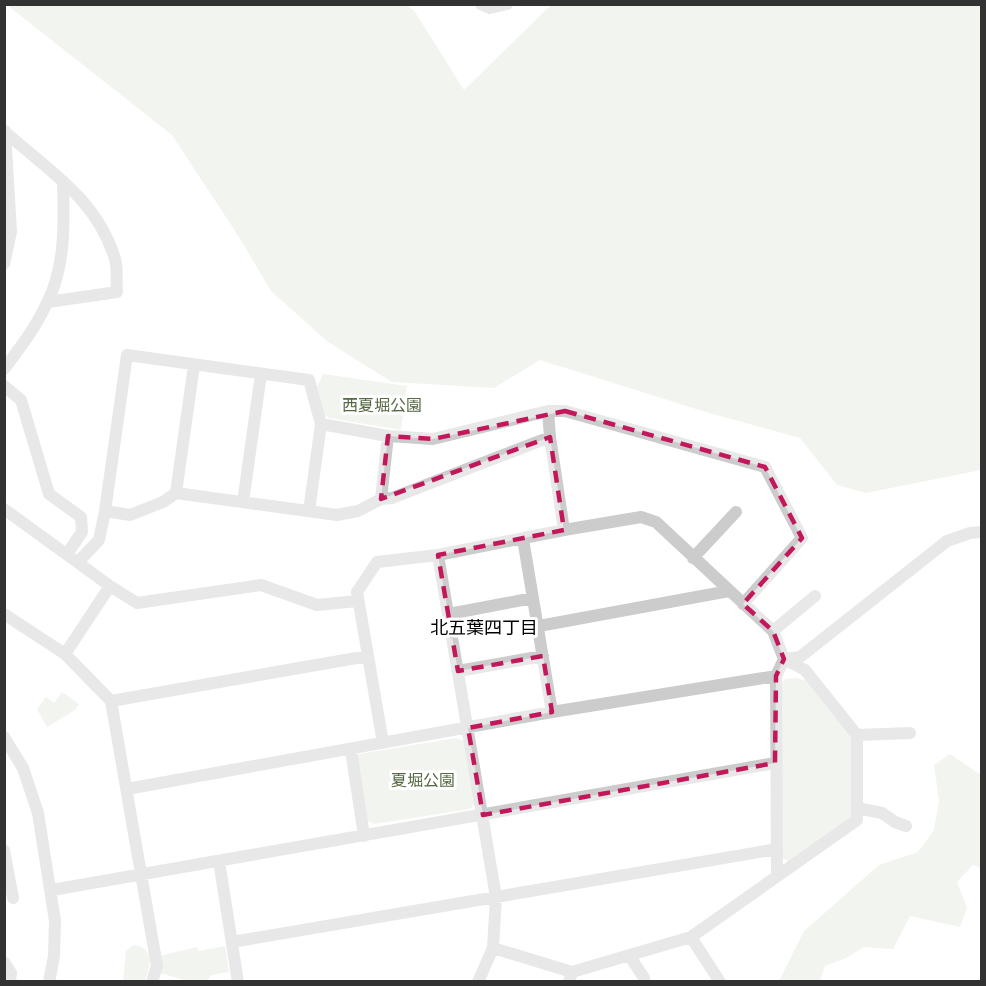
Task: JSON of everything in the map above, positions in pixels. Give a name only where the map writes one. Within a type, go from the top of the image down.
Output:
[{"type":"street","points":[[481,4],[490,8],[507,4]]},
{"type":"street","points":[[5,131],[84,200],[103,231],[116,261],[117,292],[48,302]]},
{"type":"street","points":[[4,264],[11,232],[7,206],[5,131]]},
{"type":"street","points":[[4,369],[26,339],[48,302],[60,264],[64,220],[63,181]]},
{"type":"street","points":[[78,562],[99,540],[127,355],[309,380],[321,424],[309,511]]},
{"type":"street","points":[[176,493],[194,365]]},
{"type":"street","points":[[243,502],[261,374]]},
{"type":"street","points":[[4,386],[21,400],[49,494],[81,518],[82,532],[67,554]]},
{"type":"street","points":[[321,424],[388,436],[433,439],[548,411],[565,411],[765,467],[802,538],[743,604]]},
{"type":"street","points":[[548,411],[564,530]]},
{"type":"street","points":[[381,499],[388,436]]},
{"type":"street","points":[[105,511],[130,515],[164,502],[176,493],[337,515],[358,511],[381,499],[392,498],[550,437]]},
{"type":"street","points":[[4,509],[137,603],[261,585],[317,606],[357,601]]},
{"type":"street","points":[[693,558],[736,512]]},
{"type":"street","points":[[383,743],[357,601],[357,592],[377,562],[438,555],[642,517],[656,522],[772,631],[784,659],[805,670],[857,735],[857,820],[692,937],[629,955],[571,977],[493,948]]},
{"type":"street","points":[[784,659],[800,657],[947,541],[970,533],[981,532]]},
{"type":"street","points":[[523,539],[552,712]]},
{"type":"street","points":[[438,555],[496,897],[493,948],[478,981]]},
{"type":"street","points":[[65,654],[110,586]]},
{"type":"street","points":[[539,626],[729,591]]},
{"type":"street","points":[[772,631],[815,597]]},
{"type":"street","points":[[448,614],[533,598]]},
{"type":"street","points":[[4,614],[65,654],[111,701],[157,966],[152,981]]},
{"type":"street","points":[[111,701],[368,656]]},
{"type":"street","points":[[458,671],[543,656]]},
{"type":"street","points":[[777,875],[776,676],[784,659]]},
{"type":"street","points":[[127,789],[552,712],[776,676]]},
{"type":"street","points":[[857,735],[910,733]]},
{"type":"street","points":[[4,737],[23,768],[35,799],[52,890],[55,938],[50,981]]},
{"type":"street","points":[[351,750],[364,836]]},
{"type":"street","points":[[52,890],[775,763]]},
{"type":"street","points":[[857,808],[882,813],[906,826]]},
{"type":"street","points":[[232,942],[777,849]]},
{"type":"street","points":[[4,850],[13,898]]},
{"type":"street","points":[[219,861],[238,981]]},
{"type":"street","points":[[692,937],[720,981]]},
{"type":"street","points":[[629,955],[644,978]]},
{"type":"street","points":[[4,962],[11,972],[9,981]]},
{"type":"highlighted area","points":[[565,411],[765,467],[802,538],[743,604],[773,631],[784,659],[776,676],[775,763],[483,815],[468,728],[552,712],[543,656],[458,671],[438,555],[564,530],[550,437],[381,499],[388,436],[433,439]]},
{"type":"green space","points":[[7,5],[407,5],[415,12],[464,90],[551,5],[981,5],[981,470],[866,493],[837,485],[800,438],[709,413],[540,360],[494,388],[392,382],[328,342],[271,291],[239,237],[172,135]]},
{"type":"green space","name":"西夏堀公園","points":[[323,374],[407,386],[401,430],[329,418],[322,413],[317,387]]},
{"type":"green space","points":[[785,679],[805,680],[852,736],[852,820],[790,862],[780,857],[778,688]]},
{"type":"green space","points":[[62,692],[79,704],[75,710],[47,727],[37,709],[46,697],[54,703]]},
{"type":"green space","name":"夏堀公園","points":[[456,738],[464,741],[476,802],[470,809],[374,824],[366,820],[357,761],[359,754]]},
{"type":"green space","points":[[950,754],[981,775],[981,868],[973,865],[957,882],[967,908],[960,927],[910,916],[893,949],[864,947],[846,958],[825,966],[820,981],[779,981],[804,931],[879,865],[918,852],[934,830],[939,801],[934,765]]},
{"type":"green space","points":[[133,945],[145,950],[150,958],[145,981],[123,981],[126,951]]},
{"type":"green space","points":[[225,946],[229,972],[211,975],[207,981],[188,981],[160,973],[159,956],[197,947],[199,951]]},
{"type":"district","name":"北五葉四丁目","points":[[484,627]]}]
